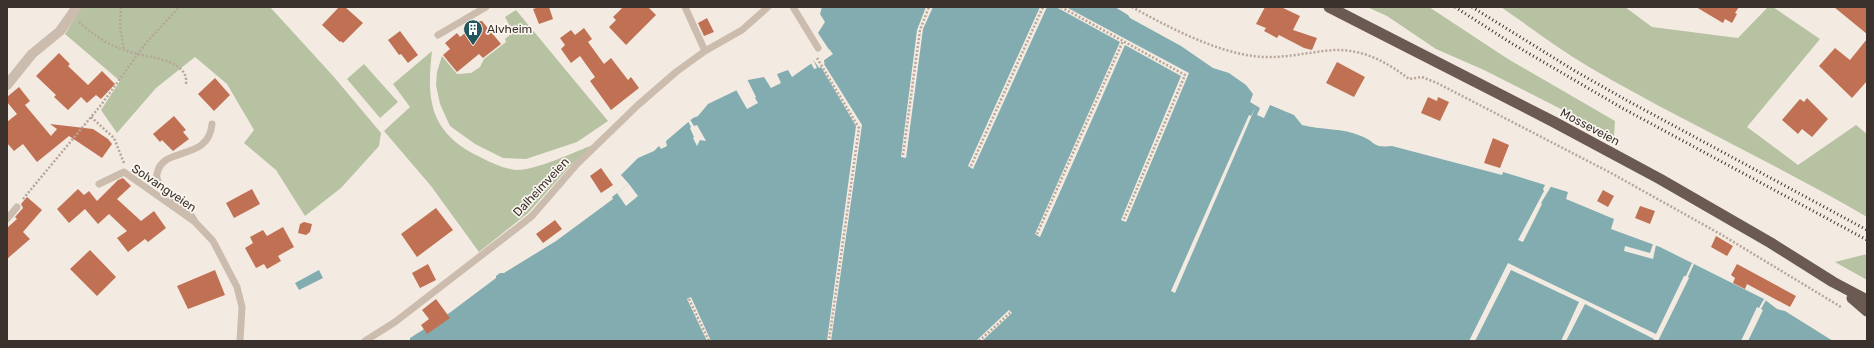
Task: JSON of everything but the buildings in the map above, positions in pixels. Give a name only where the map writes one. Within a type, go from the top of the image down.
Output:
[{"type":"highway","name":"Mosseveien","points":[[1328,7],[1554,122],[1653,175],[1771,242],[1833,282],[1867,300]]},
{"type":"highway","name":"Mosseveien","points":[[1833,282],[1867,310]]},
{"type":"street","points":[[7,85],[32,54],[60,32],[74,11]]},
{"type":"lane","points":[[438,35],[486,7]]},
{"type":"lane","points":[[685,7],[705,51]]},
{"type":"lane","name":"Dalheimveien","points":[[365,341],[395,322],[532,216],[577,164],[623,119],[676,72],[705,51],[742,30],[768,7]]},
{"type":"lane","points":[[793,7],[818,48]]},
{"type":"lane","name":"Solvangveien","points":[[195,222],[189,212],[160,186],[156,174],[159,167],[167,160],[204,144],[211,133],[212,124]]},
{"type":"lane","name":"Solvangveien","points":[[99,184],[124,172],[195,222],[213,241],[237,287],[242,307],[240,341]]},
{"type":"lane","points":[[7,219],[16,207]]},
{"type":"path","points":[[121,7],[120,26],[124,50]]},
{"type":"path","points":[[16,207],[91,117],[137,54],[179,7]]},
{"type":"path","points":[[903,155],[920,30],[929,7]]},
{"type":"path","points":[[971,166],[1043,7]]},
{"type":"path","points":[[1061,7],[1185,75],[1124,219]]},
{"type":"path","points":[[1132,7],[1169,27],[1231,51],[1253,56],[1288,56],[1335,50],[1358,52],[1381,60],[1409,79],[1422,77],[1437,83],[1529,130],[1722,235],[1841,307]]},
{"type":"path","points":[[74,11],[91,33],[114,46],[137,54],[156,57],[174,64],[185,76],[186,84]]},
{"type":"path","points":[[1038,234],[1123,41]]},
{"type":"path","points":[[822,66],[859,128],[829,341]]},
{"type":"path","points":[[91,117],[114,138],[124,162],[124,172]]},
{"type":"path","points":[[689,299],[709,341]]},
{"type":"path","points":[[979,341],[1010,312]]},
{"type":"green space","points":[[82,7],[270,7],[334,77],[381,133],[379,146],[341,188],[305,216],[276,170],[244,143],[254,130],[227,84],[195,57],[156,88],[117,133],[101,110],[120,81],[65,34]]},
{"type":"green space","points":[[1367,7],[1429,7],[1508,59],[1615,121],[1614,136],[1484,70],[1436,49],[1387,16]]},
{"type":"green space","points":[[1501,7],[1625,7],[1652,27],[1738,38],[1768,7],[1773,7],[1820,39],[1747,127],[1798,165],[1856,125],[1867,134],[1867,217],[1589,67]]},
{"type":"green space","points":[[516,10],[608,121],[577,142],[526,159],[503,158],[475,144],[450,126],[440,104],[436,85],[437,72],[442,56],[457,74],[471,73],[480,67],[484,59],[506,42],[505,39],[513,32],[505,17]]},
{"type":"green space","points":[[432,51],[430,85],[431,100],[435,114],[441,126],[463,148],[494,163],[517,170],[545,164],[593,145],[569,167],[528,213],[479,252],[431,186],[384,131],[410,107],[393,84]]},
{"type":"green space","points":[[364,64],[398,102],[380,118],[347,79]]},
{"type":"green space","points":[[1867,254],[1867,280],[1835,262]]},
{"type":"water","points":[[822,7],[1115,7],[1128,15],[1130,18],[1181,46],[1213,68],[1229,73],[1246,85],[1253,94],[1250,102],[1260,108],[1257,115],[1264,118],[1270,105],[1294,115],[1302,125],[1354,133],[1377,145],[1392,146],[1502,175],[1503,172],[1568,192],[1566,199],[1614,219],[1611,229],[1660,247],[1764,299],[1777,309],[1785,311],[1833,341],[410,341],[410,338],[448,314],[496,278],[496,276],[500,273],[504,273],[556,241],[613,199],[612,197],[629,184],[621,175],[638,158],[654,151],[659,146],[661,149],[667,146],[666,141],[693,118],[698,116],[708,104],[735,91],[748,80],[764,77],[771,88],[781,83],[777,74],[788,70],[792,77],[812,63],[813,59],[819,67],[825,63],[823,61],[832,54],[818,33],[825,22],[820,14]]},
{"type":"water","points":[[319,270],[323,278],[299,290],[295,283]]},
{"type":"pier","points":[[926,7],[933,7],[923,29],[906,158],[901,157],[917,30]]},
{"type":"pier","points":[[1040,7],[1047,7],[973,169],[968,166]]},
{"type":"pier","points":[[1056,7],[1066,7],[1189,73],[1126,222],[1121,220],[1181,76],[1125,45],[1040,237],[1035,234],[1120,42]]},
{"type":"pier","points":[[829,49],[833,54],[824,60],[824,64],[862,125],[831,341],[827,341],[856,126],[821,67],[819,68],[813,59],[817,68],[814,69],[810,61],[815,57],[820,65],[822,63],[822,59],[830,53],[827,50]]},
{"type":"pier","points":[[747,79],[758,103],[747,109],[735,88]]},
{"type":"pier","points":[[1256,106],[1175,293],[1171,291],[1249,115],[1251,116]]},
{"type":"pier","points":[[689,118],[694,126],[697,125],[706,141],[700,140],[697,146],[688,121]]},
{"type":"pier","points":[[1546,183],[1552,185],[1541,203],[1542,204],[1523,242],[1518,240],[1544,191],[1543,189]]},
{"type":"pier","points":[[629,184],[638,196],[626,206],[617,193]]},
{"type":"pier","points":[[1653,244],[1656,245],[1653,259],[1624,251],[1625,246],[1650,253]]},
{"type":"pier","points":[[1508,263],[1656,334],[1684,276],[1686,276],[1692,263],[1694,264],[1688,277],[1689,278],[1658,341],[1653,341],[1654,339],[1585,304],[1566,341],[1561,341],[1579,302],[1511,270],[1475,341],[1469,341]]},
{"type":"pier","points":[[691,297],[711,341],[707,341],[687,299]]},
{"type":"pier","points":[[1764,299],[1766,300],[1761,309],[1763,310],[1748,341],[1741,341],[1757,307],[1759,308]]},
{"type":"pier","points":[[1009,310],[1012,313],[982,341],[976,341]]},
{"type":"railway","points":[[1455,7],[1511,43],[1622,108],[1867,240]]},
{"type":"railway","points":[[1472,7],[1575,71],[1628,101],[1867,230]]},
{"type":"place","name":"Alvheim","points":[[473,46]]}]
